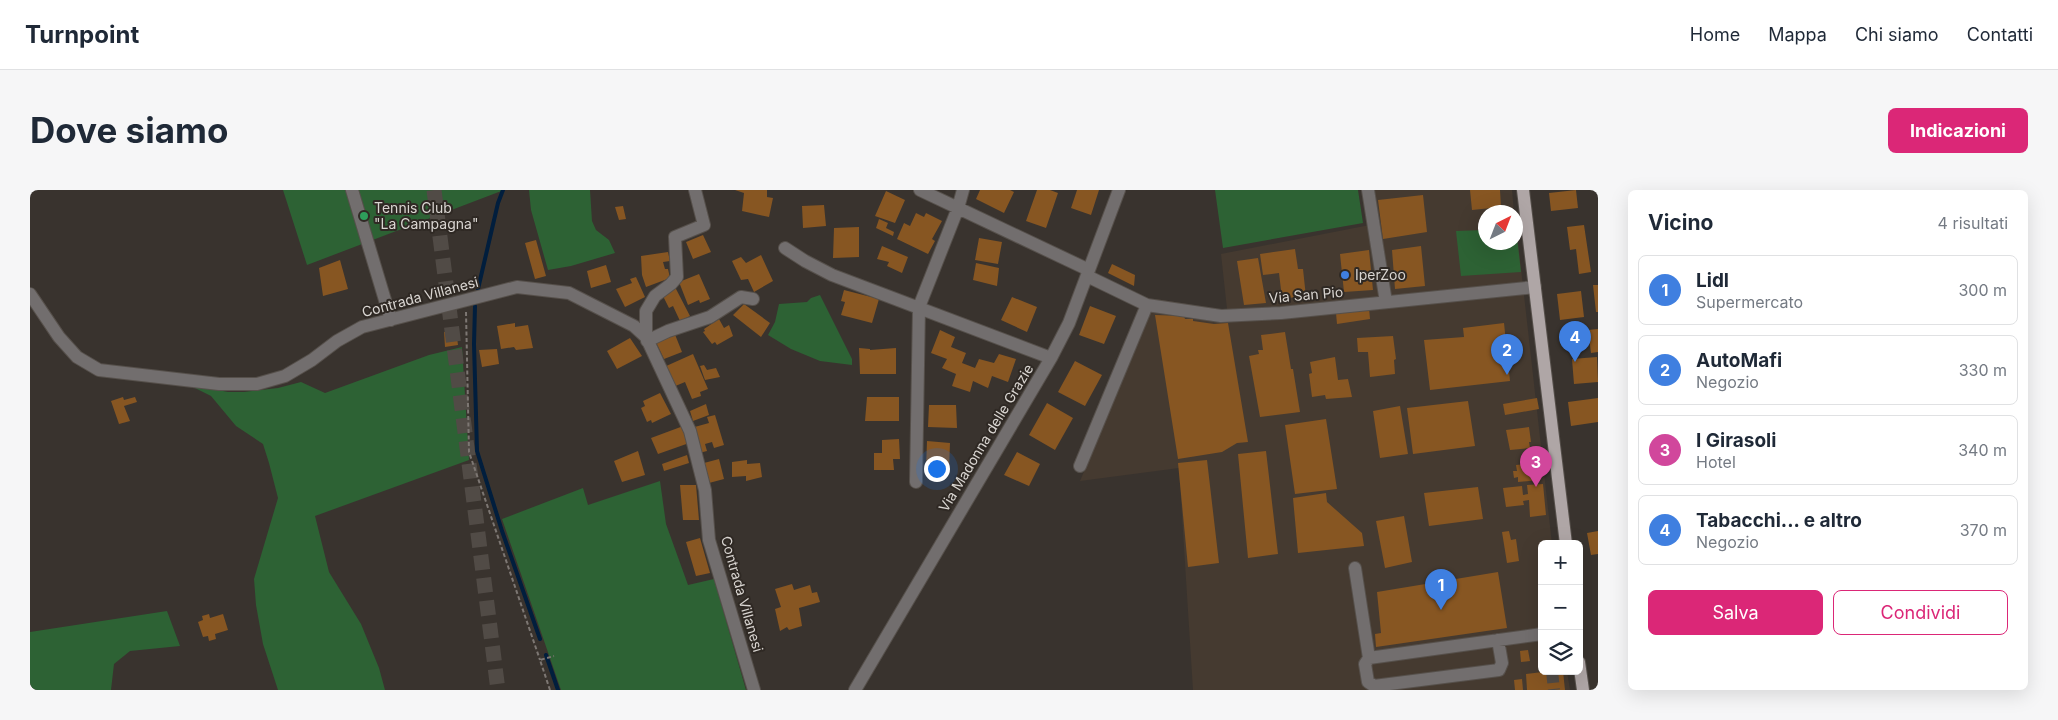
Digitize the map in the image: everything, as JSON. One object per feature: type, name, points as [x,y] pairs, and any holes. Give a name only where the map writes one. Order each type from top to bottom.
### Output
[{"type":"main road","points":[[1523,190],[1566,540]]},
{"type":"main road","points":[[1580,675],[1582,690]]},
{"type":"street","points":[[352,190],[391,320]]},
{"type":"street","name":"Contrada Villanesi","points":[[646,339],[646,310],[655,296],[671,284],[677,276],[675,237],[704,225],[695,190]]},
{"type":"street","points":[[920,190],[1088,273]]},
{"type":"street","points":[[916,482],[919,307],[958,208],[963,190]]},
{"type":"street","name":"Via Madonna delle Grazie","points":[[855,690],[1051,358],[1069,323],[1119,190]]},
{"type":"street","points":[[1368,190],[1386,302]]},
{"type":"street","points":[[785,248],[832,275],[1051,358]]},
{"type":"street","name":"Via San Pio","points":[[1088,273],[1147,305],[1221,316],[1281,313],[1535,286]]},
{"type":"street","name":"Contrada Villanesi","points":[[30,294],[59,337],[76,357],[99,370],[219,384],[256,384],[285,376],[312,360],[337,341],[362,328],[516,287],[569,293],[634,326],[646,339],[690,431],[705,490],[709,540],[754,690]]},
{"type":"street","points":[[646,339],[710,317],[741,297],[754,299]]},
{"type":"street","points":[[1080,466],[1147,305]]},
{"type":"street","points":[[1355,568],[1369,658],[1365,664],[1368,682],[1374,686],[1499,670],[1502,663],[1498,640]]},
{"type":"street","points":[[1369,658],[1538,635]]},
{"type":"path","points":[[466,301],[470,452],[550,690]]},
{"type":"path","points":[[540,660],[554,656]]},
{"type":"shaded area","points":[[1370,190],[1512,190],[1513,205],[1478,205],[1478,250],[1519,250],[1552,540],[1538,540],[1538,675],[1568,675],[1570,690],[1193,690],[1179,468],[1080,481],[1156,299],[1227,309],[1221,254],[1375,224]]},
{"type":"green space","name":"Tennis Club \"La Campagna\"","points":[[283,190],[504,190],[307,265]]},
{"type":"green space","points":[[529,190],[590,190],[592,221],[596,230],[609,240],[615,253],[571,266],[548,270],[531,210]]},
{"type":"green space","points":[[1215,190],[1358,190],[1363,223],[1223,248]]},
{"type":"green space","points":[[1478,230],[1478,250],[1518,250],[1521,272],[1461,276],[1456,231]]},
{"type":"green space","points":[[820,295],[852,359],[852,365],[820,361],[791,349],[768,335],[775,322],[779,304],[807,302],[811,298]]},
{"type":"green space","points":[[462,347],[469,460],[315,516],[329,572],[361,624],[379,668],[385,690],[278,690],[263,644],[256,605],[254,579],[278,498],[269,463],[263,444],[236,426],[211,396],[187,384],[228,392],[244,392],[278,388],[301,382],[325,393],[429,355]]},
{"type":"green space","points":[[660,481],[666,524],[688,585],[714,579],[746,690],[561,690],[502,519],[583,488],[588,505]]},
{"type":"green space","points":[[167,611],[180,646],[130,651],[114,664],[111,690],[30,690],[30,632]]},
{"type":"building","points":[[735,190],[767,190],[767,197],[773,198],[769,217],[742,211],[744,193]]},
{"type":"building","points":[[980,190],[1010,190],[1014,192],[1004,213],[976,199]]},
{"type":"building","points":[[1037,190],[1050,190],[1058,193],[1046,228],[1026,221]]},
{"type":"building","points":[[1077,190],[1099,190],[1091,215],[1071,208]]},
{"type":"building","points":[[1470,190],[1500,190],[1501,205],[1478,205],[1478,209],[1472,210]]},
{"type":"building","points":[[1576,190],[1578,208],[1551,211],[1549,193]]},
{"type":"building","points":[[886,191],[905,200],[895,223],[875,216]]},
{"type":"building","points":[[1423,195],[1427,232],[1383,239],[1378,200]]},
{"type":"building","points":[[824,205],[826,226],[803,228],[802,206]]},
{"type":"building","points":[[623,206],[626,219],[619,220],[615,207]]},
{"type":"building","points":[[916,213],[924,217],[926,213],[942,221],[932,239],[935,241],[928,254],[897,239],[904,223],[910,226]]},
{"type":"building","points":[[879,219],[888,223],[886,228],[894,232],[893,236],[876,228]]},
{"type":"building","points":[[1584,225],[1591,272],[1579,274],[1576,249],[1570,250],[1567,227]]},
{"type":"building","points":[[859,227],[859,257],[833,258],[834,228]]},
{"type":"building","points":[[703,235],[711,252],[693,259],[686,242]]},
{"type":"building","points":[[979,238],[1002,242],[998,264],[975,260]]},
{"type":"building","points":[[536,240],[546,276],[535,279],[525,243]]},
{"type":"building","points":[[882,246],[908,257],[902,273],[887,266],[889,262],[877,259]]},
{"type":"building","points":[[1421,246],[1425,286],[1395,289],[1392,250]]},
{"type":"building","points":[[1295,249],[1298,269],[1303,269],[1306,297],[1282,298],[1279,273],[1263,275],[1260,254]]},
{"type":"building","points":[[1369,250],[1373,290],[1344,292],[1340,254]]},
{"type":"building","points":[[668,252],[670,261],[663,262],[665,269],[668,269],[670,278],[646,287],[642,275],[641,256]]},
{"type":"building","points":[[761,255],[773,281],[754,292],[748,279],[741,280],[732,261],[741,257],[746,263]]},
{"type":"building","points":[[1258,258],[1266,303],[1244,305],[1237,261]]},
{"type":"building","points":[[340,260],[348,289],[323,296],[319,268]]},
{"type":"building","points":[[976,263],[999,268],[997,286],[973,280]]},
{"type":"building","points":[[1112,264],[1135,275],[1134,286],[1108,273]]},
{"type":"building","points":[[606,265],[611,282],[591,288],[587,271]]},
{"type":"building","points":[[699,274],[710,299],[700,303],[699,300],[688,305],[679,282]]},
{"type":"building","points":[[636,277],[645,297],[625,307],[616,289],[632,283],[630,279]]},
{"type":"building","points":[[1593,285],[1598,285],[1598,312],[1596,312]]},
{"type":"building","points":[[675,287],[690,316],[680,321],[673,306],[669,308],[662,294]]},
{"type":"building","points":[[844,290],[879,299],[872,323],[841,315],[845,302],[841,301]]},
{"type":"building","points":[[1581,291],[1584,317],[1560,320],[1557,294]]},
{"type":"building","points":[[1012,297],[1037,307],[1027,332],[1001,320]]},
{"type":"building","points":[[744,304],[770,323],[761,337],[733,315]]},
{"type":"building","points":[[1090,306],[1116,316],[1104,344],[1079,335]]},
{"type":"building","points":[[1369,308],[1370,319],[1337,324],[1336,313]]},
{"type":"building","points":[[1155,315],[1184,316],[1185,319],[1214,324],[1228,323],[1248,442],[1237,443],[1222,452],[1178,459]]},
{"type":"building","points":[[719,319],[724,328],[729,325],[733,336],[717,345],[715,342],[712,344],[703,332],[705,331],[704,329]]},
{"type":"building","points":[[515,323],[515,327],[528,325],[533,348],[516,350],[514,347],[501,349],[497,326]]},
{"type":"building","points":[[1504,323],[1510,381],[1430,390],[1424,340],[1464,337],[1463,328]]},
{"type":"building","points":[[1598,329],[1598,352],[1591,353],[1588,330]]},
{"type":"building","points":[[456,330],[458,345],[445,347],[444,332]]},
{"type":"building","points":[[940,330],[955,337],[951,347],[966,353],[962,363],[975,368],[979,359],[994,363],[999,354],[1016,359],[1008,382],[992,376],[988,388],[973,381],[970,392],[952,386],[956,374],[942,368],[947,359],[931,353]]},
{"type":"building","points":[[1580,331],[1582,347],[1564,349],[1562,333]]},
{"type":"building","points":[[674,332],[682,352],[664,359],[655,340]]},
{"type":"building","points":[[1285,332],[1300,412],[1260,417],[1249,356],[1259,354],[1258,350],[1263,350],[1261,335]]},
{"type":"building","points":[[1393,336],[1396,359],[1394,360],[1395,374],[1370,377],[1368,352],[1358,352],[1357,338]]},
{"type":"building","points":[[630,338],[642,356],[617,369],[607,351]]},
{"type":"building","points":[[859,348],[870,350],[896,348],[896,374],[860,374]]},
{"type":"building","points":[[497,349],[499,364],[482,367],[479,350]]},
{"type":"building","points":[[693,354],[708,389],[700,392],[701,396],[692,399],[685,382],[673,387],[664,367]]},
{"type":"building","points":[[1335,357],[1338,380],[1348,379],[1352,397],[1326,399],[1325,395],[1312,397],[1309,374],[1312,373],[1310,362]]},
{"type":"building","points":[[1597,357],[1598,382],[1574,384],[1572,359]]},
{"type":"building","points":[[1075,361],[1102,375],[1085,406],[1058,392]]},
{"type":"building","points":[[704,365],[707,370],[716,368],[720,377],[705,380],[700,366]]},
{"type":"building","points":[[660,393],[671,414],[652,423],[651,420],[647,422],[641,408],[645,406],[643,401]]},
{"type":"building","points":[[123,397],[124,400],[135,397],[137,402],[124,406],[130,421],[119,424],[111,401]]},
{"type":"building","points":[[867,397],[899,397],[899,421],[865,421]]},
{"type":"building","points":[[1537,398],[1539,409],[1505,415],[1503,404]]},
{"type":"building","points":[[1598,398],[1598,422],[1571,426],[1568,402]]},
{"type":"building","points":[[1468,401],[1475,446],[1413,454],[1407,408]]},
{"type":"building","points":[[1047,403],[1073,418],[1055,450],[1029,435]]},
{"type":"building","points":[[706,404],[709,415],[693,421],[690,411]]},
{"type":"building","points":[[929,405],[956,405],[957,428],[928,427]]},
{"type":"building","points":[[1400,406],[1408,454],[1380,458],[1373,411]]},
{"type":"building","points":[[715,415],[724,445],[714,448],[712,442],[705,444],[707,451],[699,453],[691,428],[709,423],[707,417]]},
{"type":"building","points":[[1326,419],[1337,489],[1295,494],[1285,425]]},
{"type":"building","points":[[686,425],[692,442],[658,454],[651,438]]},
{"type":"building","points":[[1529,427],[1530,448],[1510,450],[1506,430]]},
{"type":"building","points":[[899,439],[900,459],[893,459],[894,470],[874,470],[874,453],[882,453],[882,440]]},
{"type":"building","points":[[927,441],[950,443],[949,470],[926,469]]},
{"type":"building","points":[[638,451],[645,475],[622,482],[614,461]]},
{"type":"building","points":[[1266,451],[1278,554],[1248,558],[1238,454]]},
{"type":"building","points":[[1017,452],[1040,464],[1029,486],[1004,475]]},
{"type":"building","points":[[687,455],[689,463],[664,471],[662,464]]},
{"type":"building","points":[[719,459],[724,479],[709,483],[704,463]]},
{"type":"building","points":[[747,460],[747,464],[760,463],[762,477],[746,481],[746,476],[732,477],[732,462]]},
{"type":"building","points":[[1207,460],[1219,563],[1188,567],[1178,463]]},
{"type":"building","points":[[1537,463],[1539,480],[1518,482],[1518,477],[1514,478],[1513,471],[1517,471],[1516,465]]},
{"type":"building","points":[[1543,484],[1546,515],[1530,517],[1529,500],[1523,501],[1524,505],[1506,507],[1503,488],[1522,486],[1523,495],[1528,494],[1527,485]]},
{"type":"building","points":[[680,485],[696,485],[699,520],[683,520]]},
{"type":"building","points":[[1478,487],[1483,519],[1429,526],[1424,493]]},
{"type":"building","points":[[1326,493],[1327,502],[1362,533],[1364,546],[1298,553],[1293,498]]},
{"type":"building","points":[[1404,516],[1412,562],[1385,568],[1376,521]]},
{"type":"building","points":[[1509,531],[1511,540],[1516,539],[1519,561],[1507,563],[1502,532]]},
{"type":"building","points":[[1598,531],[1598,554],[1591,555],[1587,533]]},
{"type":"building","points":[[700,538],[710,573],[696,576],[686,542]]},
{"type":"building","points":[[1498,572],[1507,628],[1376,647],[1375,634],[1381,633],[1377,592]]},
{"type":"building","points":[[792,584],[794,590],[810,585],[812,593],[817,592],[820,602],[799,608],[802,626],[789,630],[787,627],[780,631],[775,609],[781,607],[775,589]]},
{"type":"building","points":[[209,614],[210,618],[223,614],[228,630],[215,634],[216,639],[209,641],[208,636],[203,637],[198,622],[203,620],[202,616]]},
{"type":"building","points":[[1528,650],[1530,661],[1521,662],[1520,651]]},
{"type":"building","points":[[1538,673],[1538,675],[1563,675],[1565,690],[1527,690],[1526,674]]},
{"type":"building","points":[[1522,679],[1523,690],[1515,690],[1514,680]]},
{"type":"waterway","points":[[478,289],[498,203],[503,190]]},
{"type":"waterway","points":[[475,306],[474,344],[477,451],[502,531],[540,639]]},
{"type":"waterway","points":[[546,655],[558,690]]},
{"type":"tunnel","points":[[434,190],[498,690]]},
{"type":"tunnel","points":[[1552,675],[1554,690]]},
{"type":"place","name":"Tennis Club \"La Campagna\"","points":[[364,216]]},
{"type":"place","name":"IperZoo","points":[[1345,275]]},
{"type":"place","name":"Tabacchi... e altro","points":[[1575,362]]},
{"type":"place","name":"AutoMafi","points":[[1507,375]]},
{"type":"place","name":"I Girasoli","points":[[1536,487]]},
{"type":"place","name":"Lidl","points":[[1441,610]]}]
